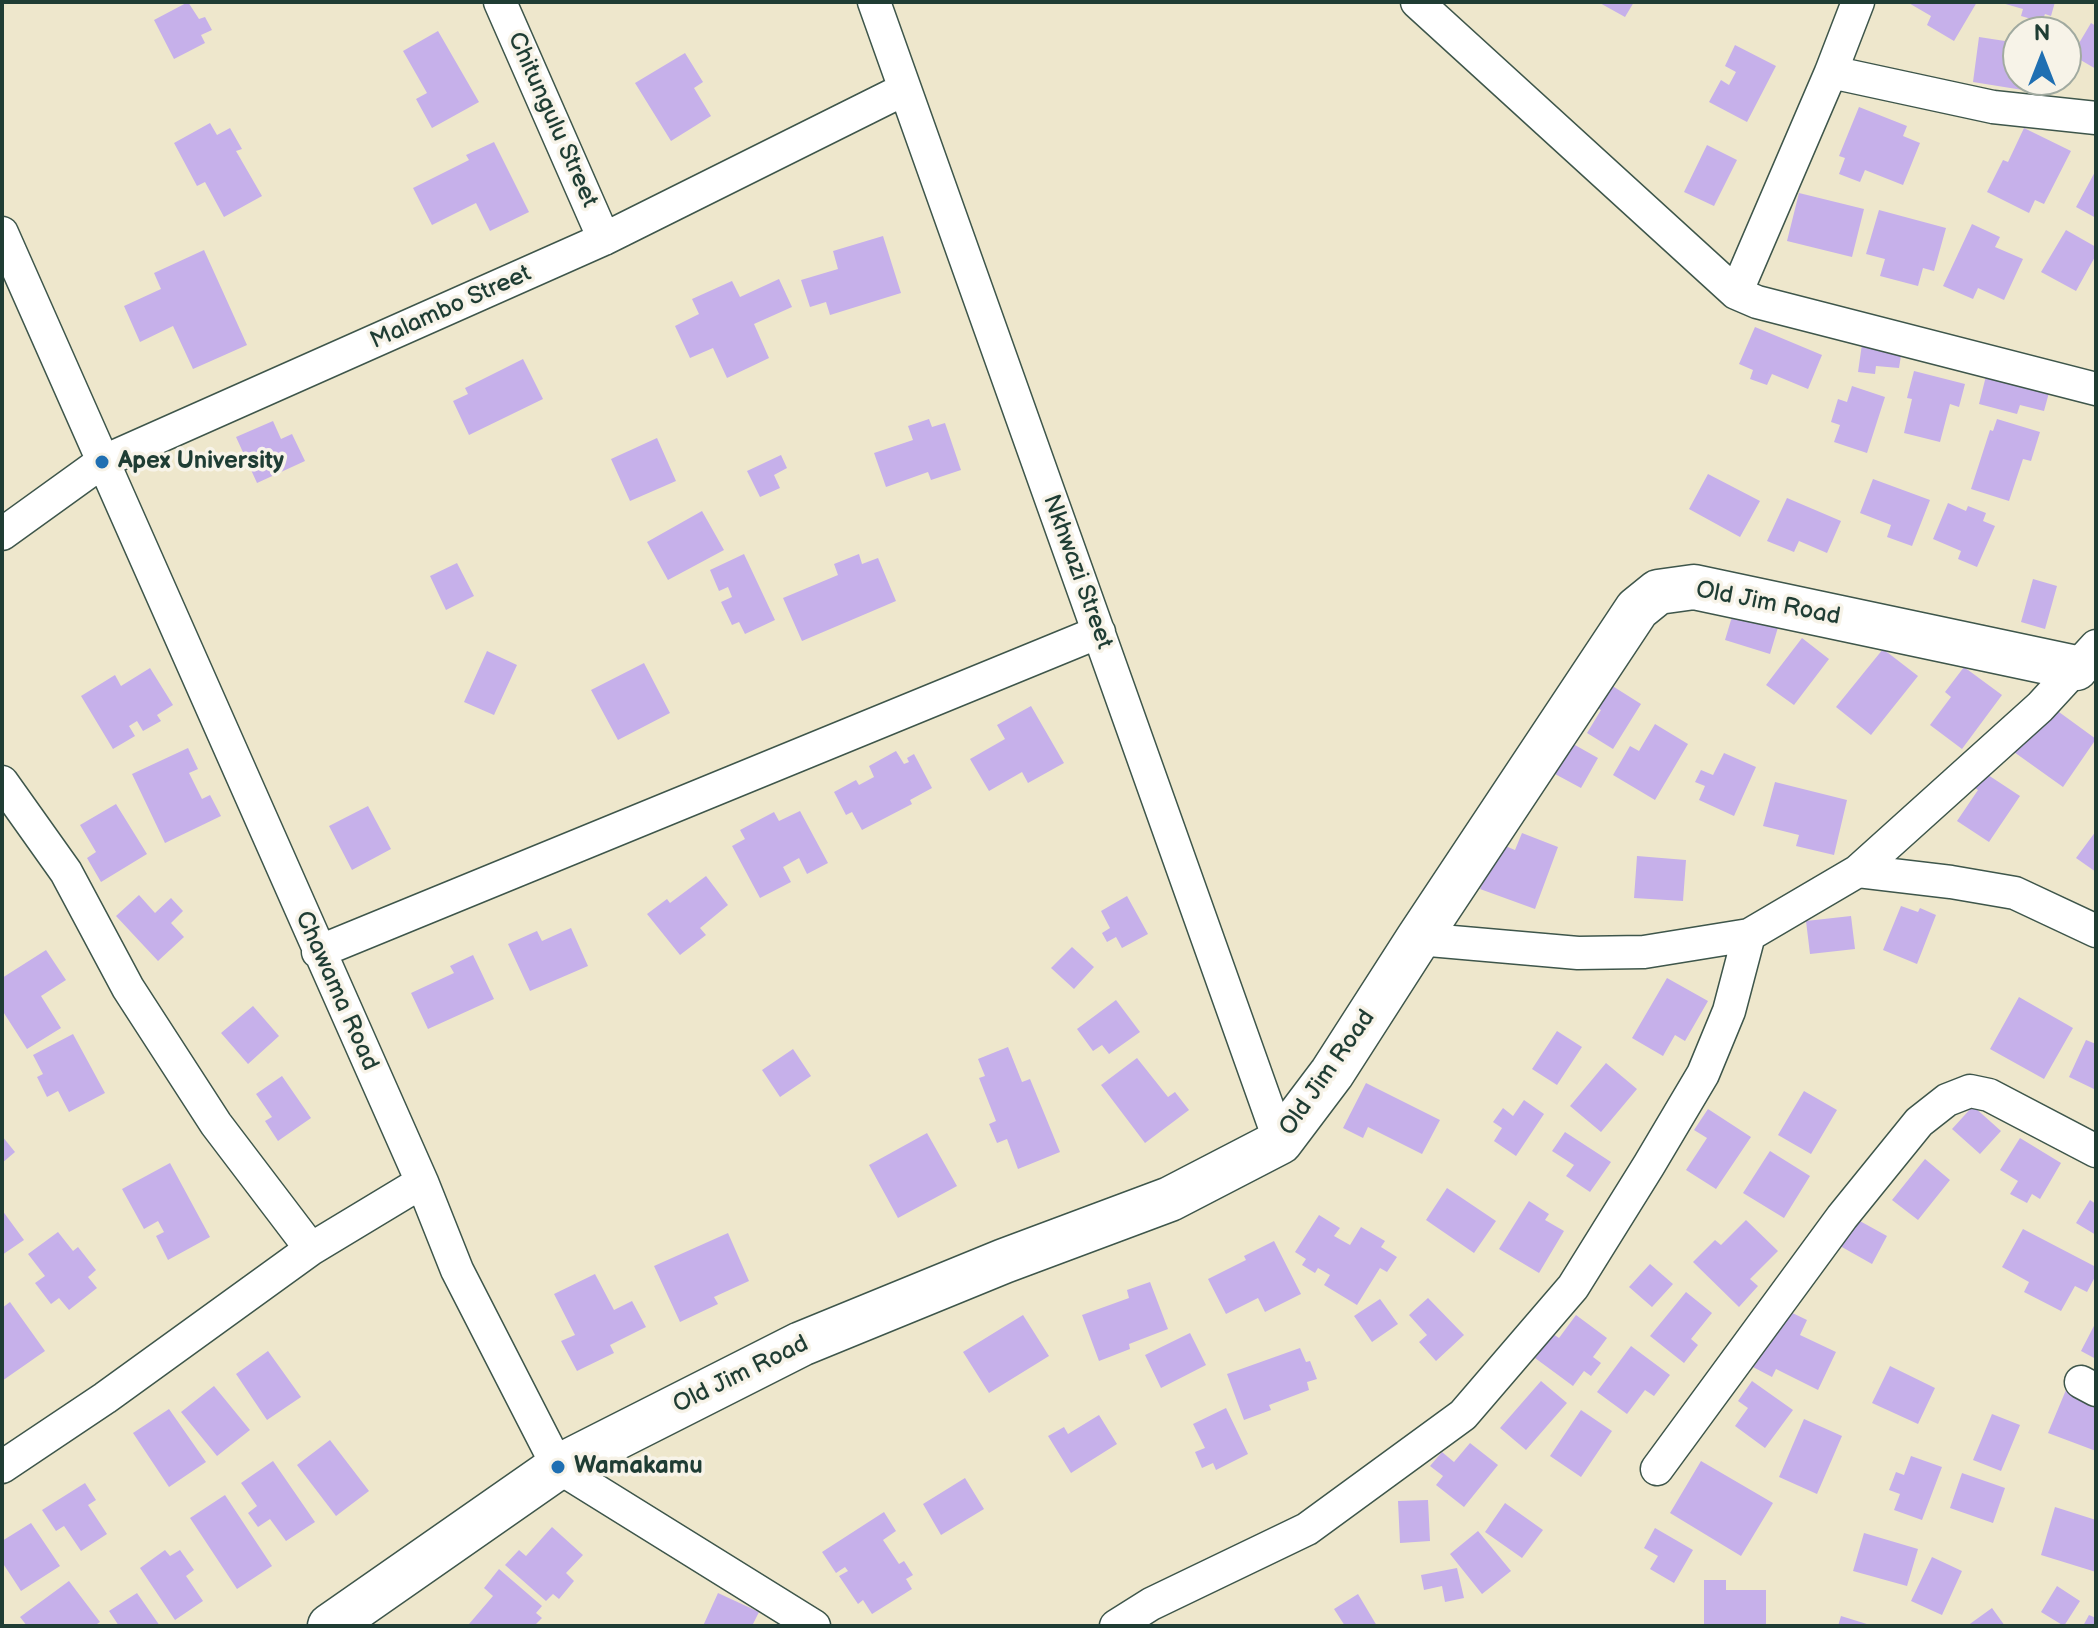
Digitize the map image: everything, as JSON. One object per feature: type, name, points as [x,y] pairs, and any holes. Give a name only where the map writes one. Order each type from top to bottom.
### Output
[{"type":"street","name":"Chitungulu Street","points":[[500,2],[604,239]]},
{"type":"street","name":"Nkhwazi Street","points":[[874,2],[1280,1142]]},
{"type":"street","points":[[1417,2],[1736,293],[1757,302],[2096,389]]},
{"type":"street","points":[[1736,293],[1858,2]]},
{"type":"street","points":[[1831,72],[1993,107],[2096,118]]},
{"type":"street","name":"Malambo Street","points":[[2,534],[102,462],[604,239],[905,89]]},
{"type":"street","name":"Chawama Road","points":[[2,233],[422,1182],[457,1270],[558,1467]]},
{"type":"street","name":"Old Jim Road","points":[[330,1626],[558,1467],[801,1344],[1004,1261],[1170,1199],[1280,1142],[1332,1073],[1637,609],[1658,592],[1694,587],[2086,657]]},
{"type":"street","points":[[318,952],[1099,632]]},
{"type":"street","points":[[1418,939],[1604,953],[1644,952],[1749,935],[1858,871],[2040,707],[2086,657]]},
{"type":"street","points":[[2,782],[66,872],[128,988],[216,1124],[311,1249]]},
{"type":"street","points":[[1858,871],[2015,893],[2096,931]]},
{"type":"street","points":[[1116,1626],[1151,1604],[1307,1529],[1463,1415],[1573,1287],[1703,1074],[1729,1011],[1749,935]]},
{"type":"street","points":[[1657,1469],[1842,1217],[1919,1122],[1947,1100],[1970,1091],[1989,1095],[2096,1151]]},
{"type":"street","points":[[2,1467],[105,1398],[311,1249],[422,1182]]},
{"type":"street","points":[[558,1467],[814,1626]]},
{"type":"building","points":[[188,2],[199,19],[205,17],[212,30],[201,35],[205,43],[174,59],[154,20]]},
{"type":"building","points":[[1598,2],[1634,2],[1625,17]]},
{"type":"building","points":[[1907,2],[1977,2],[1954,41],[1927,25],[1931,16]]},
{"type":"building","points":[[2055,2],[2051,16],[2021,16],[2023,9],[2002,3]]},
{"type":"building","points":[[2091,23],[2096,26],[2096,69],[2082,61],[2082,38]]},
{"type":"building","points":[[438,31],[479,102],[432,128],[416,99],[427,93],[403,51]]},
{"type":"building","points":[[1979,37],[2002,41],[2002,87],[1973,82]]},
{"type":"building","points":[[1735,45],[1776,66],[1747,122],[1709,102],[1721,80],[1729,85],[1736,72],[1725,66]]},
{"type":"building","points":[[685,53],[703,82],[694,88],[711,116],[671,141],[635,83]]},
{"type":"building","points":[[1859,107],[1907,126],[1903,136],[1920,143],[1903,185],[1865,170],[1860,182],[1839,174],[1845,158],[1839,156]]},
{"type":"building","points":[[210,123],[217,135],[230,128],[242,149],[236,151],[262,196],[224,217],[205,182],[197,186],[174,143]]},
{"type":"building","points":[[2024,128],[2071,151],[2044,204],[2035,200],[2029,213],[1987,192],[2003,160],[2008,162]]},
{"type":"building","points":[[494,142],[529,212],[490,231],[476,203],[432,225],[413,188],[469,160],[466,155]]},
{"type":"building","points":[[1707,145],[1737,160],[1714,206],[1684,192]]},
{"type":"building","points":[[2096,170],[2096,218],[2076,207]]},
{"type":"building","points":[[1799,193],[1864,209],[1852,257],[1787,241]]},
{"type":"building","points":[[1879,210],[1946,228],[1934,271],[1923,268],[1918,286],[1880,276],[1885,259],[1866,254]]},
{"type":"building","points":[[1972,224],[2000,237],[1995,247],[2023,259],[2004,300],[1978,288],[1973,299],[1943,286]]},
{"type":"building","points":[[2066,230],[2096,247],[2096,255],[2076,291],[2041,272]]},
{"type":"building","points":[[883,236],[901,293],[830,315],[826,302],[810,307],[801,280],[838,269],[833,251]]},
{"type":"building","points":[[204,250],[247,345],[193,369],[173,326],[140,342],[124,306],[161,289],[154,273]]},
{"type":"building","points":[[779,279],[792,307],[754,324],[769,358],[727,378],[713,348],[690,358],[675,326],[699,314],[692,299],[732,281],[740,297]]},
{"type":"building","points":[[1755,327],[1822,355],[1808,389],[1772,374],[1767,385],[1750,379],[1753,370],[1739,364]]},
{"type":"building","points":[[1863,337],[1903,343],[1899,368],[1876,366],[1875,374],[1858,372]]},
{"type":"building","points":[[523,359],[543,399],[469,435],[453,401],[468,394],[465,388]]},
{"type":"building","points":[[1988,368],[2050,389],[2044,411],[2020,405],[2017,414],[1979,404]]},
{"type":"building","points":[[1914,371],[1965,384],[1959,407],[1950,404],[1940,442],[1904,433],[1912,399],[1907,398]]},
{"type":"building","points":[[1852,386],[1885,397],[1867,453],[1834,442],[1840,425],[1831,422],[1838,399],[1847,402]]},
{"type":"building","points":[[929,419],[932,427],[945,423],[961,470],[931,480],[928,472],[886,487],[874,453],[913,440],[908,426]]},
{"type":"building","points":[[1997,419],[2040,432],[2031,461],[2023,459],[2009,501],[1971,489],[1990,430],[1993,431]]},
{"type":"building","points":[[273,421],[281,439],[292,434],[305,461],[257,483],[236,437]]},
{"type":"building","points":[[657,438],[676,481],[630,501],[611,459]]},
{"type":"building","points":[[781,455],[787,468],[774,475],[780,488],[760,497],[747,471]]},
{"type":"building","points":[[1708,474],[1760,501],[1740,537],[1689,509]]},
{"type":"building","points":[[1873,479],[1930,500],[1912,546],[1887,537],[1891,525],[1860,513]]},
{"type":"building","points":[[1787,498],[1841,521],[1827,553],[1799,541],[1794,552],[1767,541]]},
{"type":"building","points":[[1948,503],[1966,511],[1968,506],[1986,513],[1983,521],[1995,526],[1977,567],[1958,559],[1961,551],[1933,539]]},
{"type":"building","points":[[702,511],[724,550],[668,580],[647,542]]},
{"type":"building","points":[[744,554],[775,620],[745,634],[739,622],[732,625],[721,602],[732,597],[728,587],[719,591],[710,570]]},
{"type":"building","points":[[859,554],[862,564],[878,558],[896,601],[802,641],[783,598],[838,575],[834,564]]},
{"type":"building","points":[[457,563],[474,596],[446,610],[430,576]]},
{"type":"building","points":[[2033,579],[2057,586],[2045,629],[2021,622]]},
{"type":"building","points":[[1737,600],[1782,614],[1770,654],[1725,640]]},
{"type":"building","points":[[1802,638],[1829,659],[1794,705],[1766,685]]},
{"type":"building","points":[[1883,649],[1918,676],[1871,735],[1836,707]]},
{"type":"building","points":[[487,651],[517,665],[494,715],[464,702]]},
{"type":"building","points":[[644,663],[670,713],[618,740],[591,690]]},
{"type":"building","points":[[1964,667],[2002,695],[1962,749],[1930,725],[1951,697],[1945,692]]},
{"type":"building","points":[[150,668],[173,705],[157,715],[161,721],[143,731],[137,721],[129,726],[135,736],[113,749],[81,696],[115,675],[121,686]]},
{"type":"building","points":[[1603,680],[1641,704],[1613,749],[1587,733],[1601,710],[1589,703]]},
{"type":"building","points":[[2048,704],[2096,739],[2063,787],[2014,752]]},
{"type":"building","points":[[1031,706],[1064,763],[1028,783],[1022,772],[989,791],[970,759],[1005,739],[997,725]]},
{"type":"building","points":[[1655,724],[1688,744],[1655,800],[1613,775],[1630,746],[1639,751]]},
{"type":"building","points":[[1559,736],[1598,758],[1581,788],[1542,767]]},
{"type":"building","points":[[188,748],[198,769],[189,773],[202,799],[210,795],[221,816],[165,843],[132,774]]},
{"type":"building","points":[[896,751],[904,764],[914,754],[932,788],[910,800],[912,804],[862,830],[852,812],[846,815],[834,792],[856,780],[859,785],[874,777],[869,766]]},
{"type":"building","points":[[1724,753],[1756,767],[1734,816],[1699,800],[1705,786],[1695,782],[1701,770],[1713,775]]},
{"type":"building","points":[[1982,771],[2020,796],[1989,842],[1957,821],[1978,790],[1972,786]]},
{"type":"building","points":[[1775,782],[1847,800],[1834,855],[1796,846],[1799,835],[1763,826]]},
{"type":"building","points":[[116,804],[147,854],[101,882],[87,858],[96,852],[80,825]]},
{"type":"building","points":[[368,806],[391,849],[352,870],[329,826]]},
{"type":"building","points":[[800,811],[828,863],[807,874],[799,858],[783,867],[791,882],[760,898],[732,846],[745,839],[740,830],[774,812],[779,821]]},
{"type":"building","points":[[2096,831],[2096,872],[2076,858]]},
{"type":"building","points":[[1522,833],[1558,847],[1535,909],[1480,889],[1498,843],[1515,850]]},
{"type":"building","points":[[1637,856],[1686,860],[1683,901],[1634,898]]},
{"type":"building","points":[[706,876],[728,905],[700,928],[706,935],[680,955],[647,914],[667,899],[670,903]]},
{"type":"building","points":[[139,895],[155,913],[171,898],[183,911],[171,923],[184,937],[158,961],[116,916]]},
{"type":"building","points":[[1127,896],[1148,934],[1122,948],[1116,937],[1107,942],[1102,933],[1110,928],[1101,911]]},
{"type":"building","points":[[1901,906],[1918,912],[1920,908],[1936,915],[1917,964],[1883,950]]},
{"type":"building","points":[[1851,916],[1855,949],[1810,954],[1806,921]]},
{"type":"building","points":[[571,928],[588,966],[530,991],[508,944],[537,931],[542,941]]},
{"type":"building","points":[[1072,947],[1094,967],[1074,989],[1051,968]]},
{"type":"building","points":[[46,950],[66,980],[41,996],[61,1028],[27,1049],[2,1010],[2,978]]},
{"type":"building","points":[[473,955],[494,999],[428,1029],[411,993],[454,973],[450,966]]},
{"type":"building","points":[[1667,978],[1708,1001],[1685,1041],[1675,1035],[1663,1056],[1632,1038]]},
{"type":"building","points":[[2019,997],[2073,1028],[2044,1079],[1990,1049]]},
{"type":"building","points":[[1116,1000],[1140,1032],[1109,1054],[1102,1045],[1093,1051],[1077,1029]]},
{"type":"building","points":[[253,1006],[279,1036],[248,1064],[221,1033]]},
{"type":"building","points":[[1557,1031],[1582,1047],[1557,1085],[1532,1069]]},
{"type":"building","points":[[73,1034],[105,1093],[69,1112],[58,1091],[47,1097],[37,1077],[43,1074],[33,1055]]},
{"type":"building","points":[[2086,1040],[2096,1044],[2096,1090],[2069,1077]]},
{"type":"building","points":[[1008,1047],[1022,1082],[1030,1079],[1060,1152],[1018,1169],[1007,1139],[997,1143],[989,1124],[996,1121],[979,1078],[985,1076],[978,1059]]},
{"type":"building","points":[[793,1049],[811,1076],[780,1097],[762,1070]]},
{"type":"building","points":[[1137,1058],[1168,1097],[1175,1092],[1189,1110],[1145,1143],[1101,1085]]},
{"type":"building","points":[[1606,1063],[1637,1089],[1601,1132],[1570,1106]]},
{"type":"building","points":[[282,1076],[311,1118],[278,1141],[265,1121],[272,1117],[256,1094]]},
{"type":"building","points":[[1366,1083],[1440,1120],[1422,1154],[1368,1127],[1363,1138],[1343,1128]]},
{"type":"building","points":[[1804,1091],[1837,1110],[1811,1154],[1778,1135]]},
{"type":"building","points":[[1524,1100],[1544,1114],[1516,1156],[1494,1141],[1502,1128],[1493,1122],[1503,1108],[1513,1116]]},
{"type":"building","points":[[1973,1106],[2001,1131],[1980,1154],[1952,1129]]},
{"type":"building","points":[[1708,1109],[1751,1137],[1716,1189],[1686,1170],[1707,1138],[1694,1130]]},
{"type":"building","points":[[1565,1132],[1611,1162],[1590,1192],[1566,1176],[1574,1165],[1552,1151]]},
{"type":"building","points":[[927,1133],[957,1186],[898,1218],[869,1165]]},
{"type":"building","points":[[2,1136],[15,1152],[2,1163]]},
{"type":"building","points":[[2020,1138],[2061,1163],[2040,1199],[2032,1194],[2027,1203],[2010,1194],[2018,1181],[2000,1170]]},
{"type":"building","points":[[1770,1151],[1810,1176],[1784,1218],[1743,1193]]},
{"type":"building","points":[[1925,1159],[1950,1180],[1918,1220],[1892,1200]]},
{"type":"building","points":[[170,1163],[210,1237],[168,1260],[156,1236],[164,1232],[158,1221],[144,1229],[122,1189]]},
{"type":"building","points":[[1447,1188],[1496,1221],[1474,1253],[1426,1220]]},
{"type":"building","points":[[2090,1200],[2096,1204],[2096,1235],[2076,1223]]},
{"type":"building","points":[[1529,1201],[1549,1214],[1545,1220],[1564,1231],[1539,1273],[1499,1249]]},
{"type":"building","points":[[2,1210],[24,1240],[2,1255]]},
{"type":"building","points":[[1319,1215],[1340,1228],[1334,1236],[1350,1245],[1361,1227],[1385,1241],[1381,1247],[1397,1257],[1387,1272],[1380,1268],[1357,1305],[1324,1285],[1330,1275],[1318,1268],[1315,1273],[1302,1265],[1306,1259],[1295,1252]]},
{"type":"building","points":[[1849,1215],[1887,1236],[1872,1264],[1833,1242]]},
{"type":"building","points":[[1746,1220],[1778,1251],[1750,1279],[1758,1286],[1739,1307],[1693,1262],[1715,1240],[1721,1245]]},
{"type":"building","points":[[2023,1229],[2096,1267],[2096,1275],[2087,1292],[2075,1286],[2061,1311],[2024,1292],[2029,1282],[2002,1267]]},
{"type":"building","points":[[58,1232],[73,1251],[78,1247],[96,1270],[88,1277],[97,1288],[69,1310],[59,1298],[51,1304],[35,1283],[45,1276],[28,1254]]},
{"type":"building","points":[[728,1233],[749,1281],[714,1297],[718,1304],[680,1322],[654,1266]]},
{"type":"building","points":[[1274,1241],[1301,1294],[1265,1312],[1258,1298],[1226,1314],[1208,1279],[1246,1260],[1244,1256]]},
{"type":"building","points":[[1650,1264],[1673,1284],[1652,1307],[1629,1287]]},
{"type":"building","points":[[595,1274],[614,1310],[632,1301],[646,1327],[610,1345],[614,1353],[577,1371],[561,1341],[575,1335],[554,1294]]},
{"type":"building","points":[[1150,1282],[1168,1329],[1129,1344],[1130,1349],[1099,1361],[1082,1315],[1129,1298],[1127,1290]]},
{"type":"building","points":[[1686,1292],[1712,1313],[1691,1339],[1698,1345],[1684,1363],[1650,1336]]},
{"type":"building","points":[[1428,1298],[1464,1335],[1436,1361],[1419,1342],[1427,1335],[1409,1315]]},
{"type":"building","points":[[1380,1299],[1398,1324],[1372,1342],[1354,1316]]},
{"type":"building","points":[[10,1302],[45,1351],[2,1381],[2,1308]]},
{"type":"building","points":[[1780,1307],[1807,1320],[1800,1335],[1836,1352],[1818,1390],[1776,1369],[1772,1377],[1751,1366]]},
{"type":"building","points":[[1023,1315],[1049,1356],[989,1393],[963,1352]]},
{"type":"building","points":[[1576,1315],[1607,1338],[1593,1357],[1601,1363],[1591,1376],[1584,1371],[1573,1386],[1535,1358],[1553,1334],[1559,1338]]},
{"type":"building","points":[[2096,1322],[2096,1359],[2081,1351]]},
{"type":"building","points":[[1190,1333],[1206,1365],[1161,1388],[1145,1355]]},
{"type":"building","points":[[1631,1346],[1670,1375],[1654,1396],[1645,1390],[1627,1414],[1597,1392]]},
{"type":"building","points":[[1300,1348],[1306,1362],[1310,1361],[1317,1379],[1307,1382],[1309,1390],[1269,1405],[1271,1410],[1244,1420],[1227,1374]]},
{"type":"building","points":[[268,1351],[301,1397],[267,1420],[236,1374]]},
{"type":"building","points":[[1890,1366],[1935,1388],[1918,1424],[1872,1403]]},
{"type":"building","points":[[1541,1381],[1567,1403],[1526,1450],[1500,1428]]},
{"type":"building","points":[[1752,1381],[1793,1410],[1765,1448],[1735,1426],[1748,1408],[1738,1401]]},
{"type":"building","points":[[214,1386],[250,1430],[217,1456],[181,1412]]},
{"type":"building","points":[[2066,1390],[2096,1401],[2096,1451],[2048,1433]]},
{"type":"building","points":[[1226,1408],[1248,1454],[1216,1470],[1213,1463],[1202,1468],[1195,1452],[1205,1448],[1193,1424]]},
{"type":"building","points":[[169,1409],[206,1462],[169,1487],[133,1433]]},
{"type":"building","points":[[1581,1410],[1612,1431],[1581,1477],[1550,1456]]},
{"type":"building","points":[[1992,1414],[2020,1425],[2001,1471],[1973,1460]]},
{"type":"building","points":[[1099,1415],[1117,1444],[1071,1473],[1048,1436],[1064,1427],[1068,1434]]},
{"type":"building","points":[[1804,1419],[1842,1436],[1817,1494],[1779,1477]]},
{"type":"building","points":[[330,1440],[369,1491],[336,1516],[297,1465]]},
{"type":"building","points":[[1470,1443],[1498,1465],[1464,1507],[1436,1485],[1443,1476],[1430,1466],[1442,1452],[1454,1462]]},
{"type":"building","points":[[1911,1456],[1942,1467],[1922,1520],[1894,1510],[1900,1494],[1889,1490],[1896,1472],[1904,1475]]},
{"type":"building","points":[[273,1461],[315,1522],[286,1541],[270,1519],[258,1527],[248,1513],[257,1506],[241,1483]]},
{"type":"building","points":[[1701,1461],[1773,1503],[1741,1556],[1670,1513]]},
{"type":"building","points":[[1962,1473],[2005,1488],[1993,1523],[1950,1508]]},
{"type":"building","points":[[965,1478],[984,1509],[941,1535],[923,1504]]},
{"type":"building","points":[[85,1483],[96,1500],[88,1505],[107,1534],[81,1551],[64,1526],[56,1531],[42,1510]]},
{"type":"building","points":[[225,1495],[272,1566],[237,1589],[190,1518]]},
{"type":"building","points":[[1428,1500],[1430,1541],[1400,1543],[1398,1501]]},
{"type":"building","points":[[1505,1503],[1543,1530],[1522,1558],[1485,1532]]},
{"type":"building","points":[[2055,1507],[2096,1520],[2096,1572],[2041,1555]]},
{"type":"building","points":[[884,1512],[896,1531],[883,1540],[899,1564],[904,1561],[913,1575],[906,1579],[912,1589],[872,1614],[863,1600],[858,1604],[839,1576],[848,1571],[845,1567],[836,1573],[822,1552]]},
{"type":"building","points":[[31,1523],[60,1566],[21,1591],[2,1562],[2,1541]]},
{"type":"building","points":[[552,1527],[583,1555],[566,1573],[574,1581],[559,1599],[553,1594],[546,1601],[505,1565],[519,1550],[526,1556]]},
{"type":"building","points":[[1655,1528],[1693,1550],[1674,1583],[1650,1569],[1658,1556],[1644,1548]]},
{"type":"building","points":[[1478,1531],[1511,1571],[1482,1594],[1450,1554]]},
{"type":"building","points":[[1864,1533],[1918,1549],[1907,1586],[1853,1571]]},
{"type":"building","points":[[165,1550],[170,1556],[180,1550],[194,1570],[186,1576],[203,1601],[175,1620],[140,1568]]},
{"type":"building","points":[[1932,1557],[1962,1571],[1942,1615],[1911,1601]]},
{"type":"building","points":[[1457,1568],[1464,1598],[1445,1602],[1442,1586],[1424,1590],[1421,1575]]},
{"type":"building","points":[[499,1569],[542,1606],[536,1613],[542,1618],[534,1626],[469,1624],[493,1596],[484,1588]]},
{"type":"building","points":[[1704,1580],[1726,1580],[1726,1590],[1766,1590],[1766,1626],[1704,1626]]},
{"type":"building","points":[[69,1581],[100,1622],[94,1626],[27,1626],[20,1617]]},
{"type":"building","points":[[2057,1586],[2080,1601],[2064,1626],[2041,1612]]},
{"type":"building","points":[[137,1593],[160,1626],[119,1626],[109,1611]]},
{"type":"building","points":[[718,1593],[759,1612],[752,1626],[703,1626]]},
{"type":"building","points":[[1358,1594],[1377,1626],[1345,1626],[1334,1609]]},
{"type":"building","points":[[1992,1608],[2005,1626],[1967,1626]]},
{"type":"building","points":[[2089,1615],[2096,1618],[2096,1626],[2083,1626]]},
{"type":"building","points":[[1841,1616],[1870,1625],[1870,1626],[1838,1626]]},
{"type":"place","name":"Apex University","points":[[102,462]]},
{"type":"place","name":"Wamakamu","points":[[558,1467]]}]
